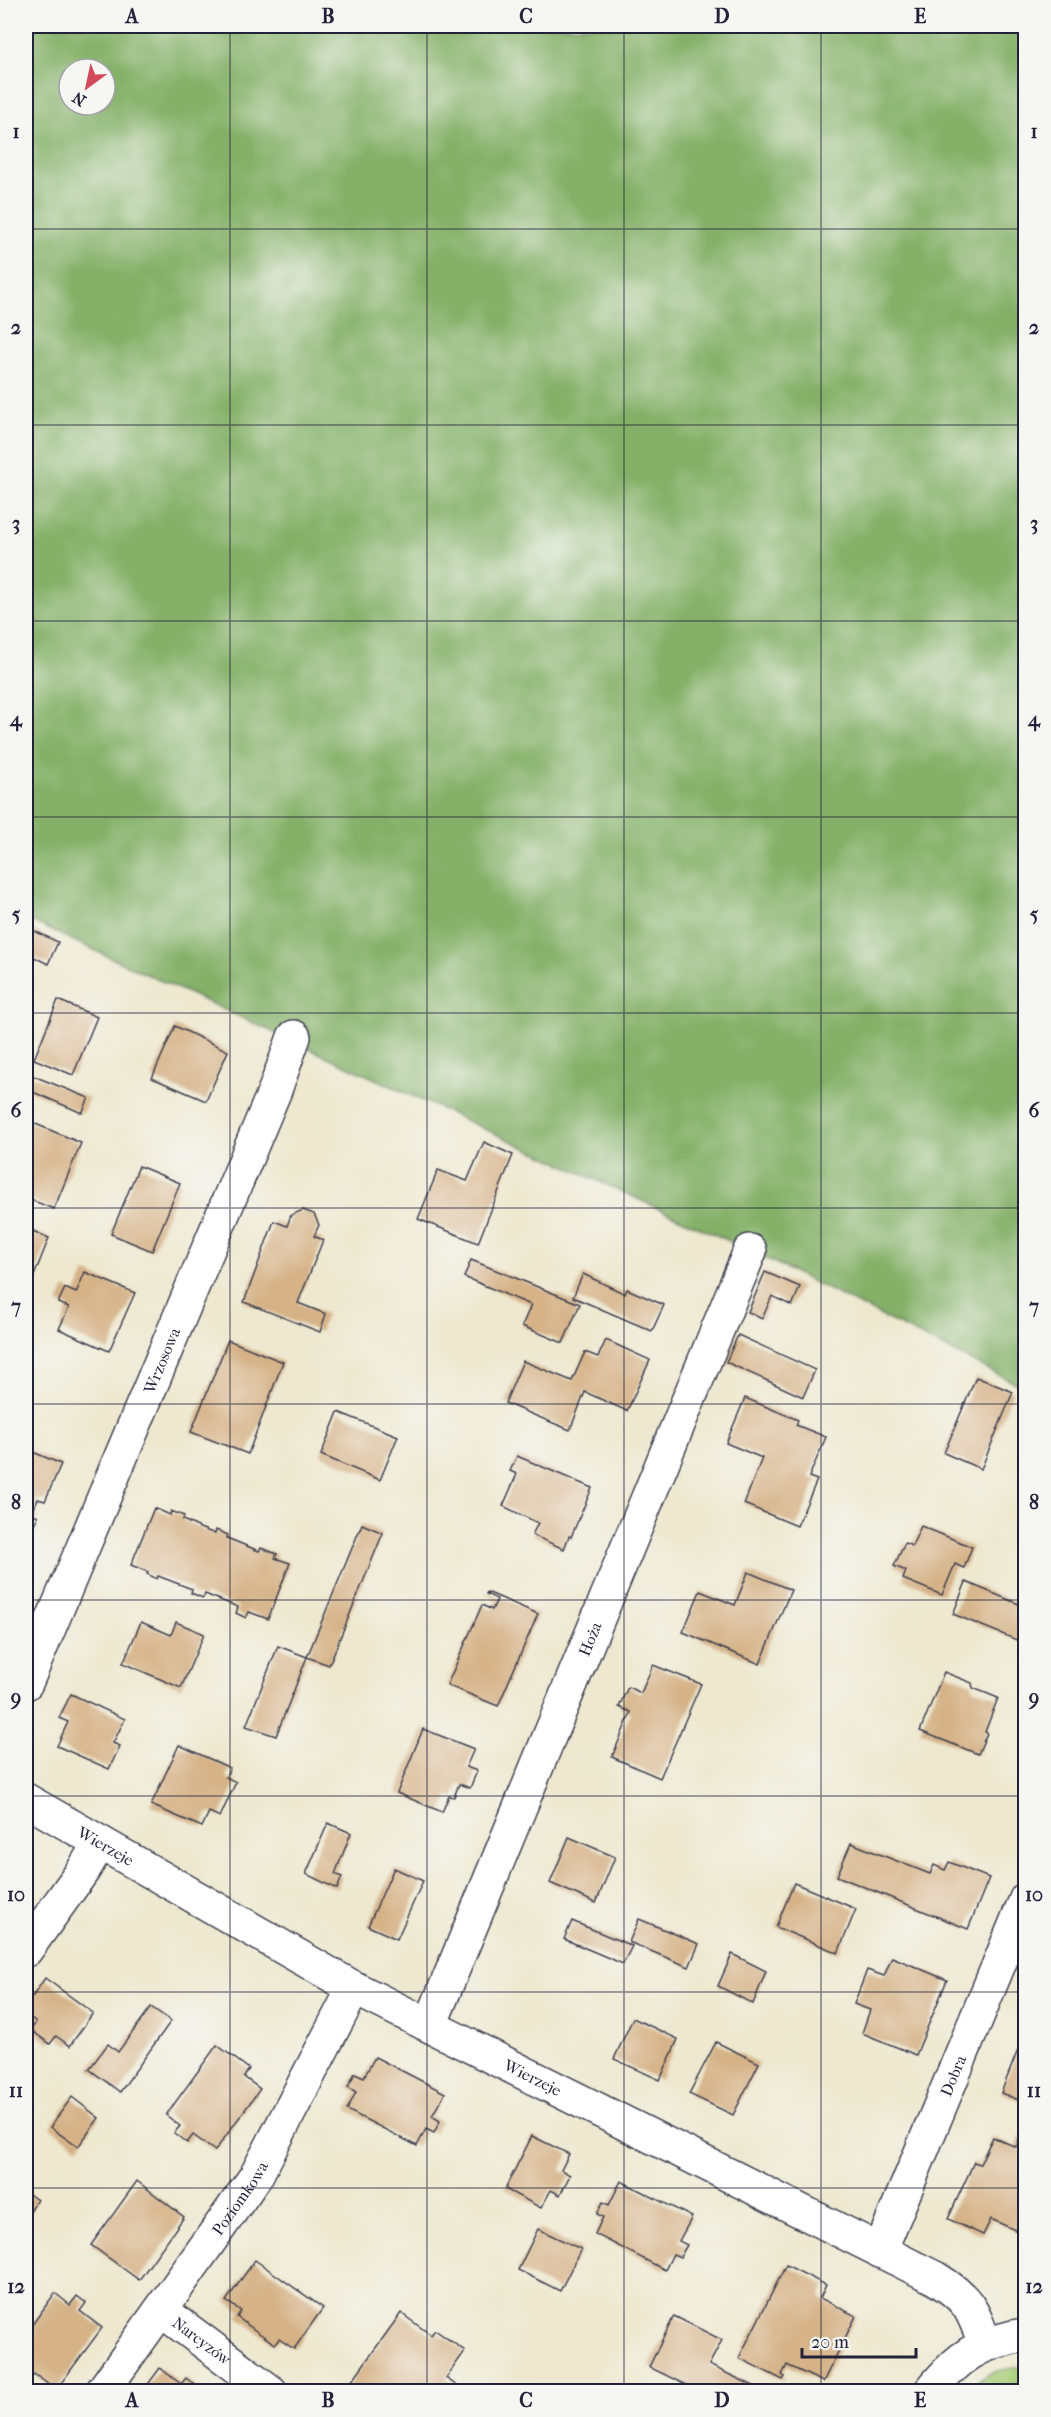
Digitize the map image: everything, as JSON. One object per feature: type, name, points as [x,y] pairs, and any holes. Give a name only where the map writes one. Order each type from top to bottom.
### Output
[{"type":"street","name":"Wrzosowa","points":[[26,1683],[265,1112],[294,1036]]},
{"type":"street","name":"Hoża","points":[[430,2025],[750,1251]]},
{"type":"street","name":"Wierzeje","points":[[26,1800],[99,1844],[354,1988],[935,2278],[969,2304],[985,2344]]},
{"type":"street","points":[[26,1950],[84,1869],[99,1844]]},
{"type":"street","name":"Dobra","points":[[880,2251],[1026,1899]]},
{"type":"street","name":"Poziomkowa","points":[[102,2391],[256,2176],[354,1988]]},
{"type":"street","name":"Narcyzów","points":[[161,2310],[272,2391]]},
{"type":"street","points":[[930,2391],[961,2358],[985,2344],[1026,2336]]},
{"type":"green space","points":[[26,26],[1025,26],[1025,1388],[749,1250],[26,919]]},
{"type":"green space","points":[[1025,2367],[1025,2391],[970,2391],[974,2385],[987,2376],[1002,2370]]},
{"type":"building","points":[[26,927],[58,942],[48,964],[26,953]]},
{"type":"building","points":[[58,1000],[97,1017],[73,1075],[34,1059]]},
{"type":"building","points":[[175,1026],[228,1051],[206,1101],[152,1078]]},
{"type":"building","points":[[26,1073],[89,1098],[82,1113],[26,1089]]},
{"type":"building","points":[[26,1120],[81,1143],[54,1209],[26,1198]]},
{"type":"building","points":[[484,1142],[513,1155],[478,1243],[418,1219],[438,1170],[467,1181]]},
{"type":"building","points":[[139,1166],[180,1183],[152,1251],[111,1234]]},
{"type":"building","points":[[303,1210],[314,1214],[319,1225],[314,1236],[323,1240],[298,1303],[326,1314],[320,1332],[244,1302],[274,1221],[287,1226],[291,1215]]},
{"type":"building","points":[[26,1228],[49,1238],[30,1286],[26,1284]]},
{"type":"building","points":[[471,1260],[580,1304],[563,1343],[522,1326],[531,1305],[464,1277]]},
{"type":"building","points":[[85,1272],[135,1293],[109,1351],[59,1329],[69,1307],[58,1303],[65,1288],[76,1293]]},
{"type":"building","points":[[765,1272],[800,1287],[792,1306],[772,1296],[762,1319],[748,1312]]},
{"type":"building","points":[[583,1274],[625,1294],[627,1289],[664,1305],[652,1331],[573,1297]]},
{"type":"building","points":[[738,1335],[815,1370],[803,1397],[726,1362]]},
{"type":"building","points":[[228,1340],[283,1362],[248,1454],[191,1432]]},
{"type":"building","points":[[606,1340],[650,1360],[627,1411],[585,1392],[570,1430],[505,1403],[523,1361],[572,1381],[585,1352],[598,1357]]},
{"type":"building","points":[[976,1377],[1013,1392],[981,1469],[944,1453]]},
{"type":"building","points":[[745,1398],[798,1420],[796,1425],[826,1437],[809,1477],[817,1480],[797,1526],[744,1504],[762,1458],[726,1443]]},
{"type":"building","points":[[338,1412],[398,1436],[380,1480],[321,1455]]},
{"type":"building","points":[[26,1449],[61,1464],[45,1501],[38,1499],[31,1513],[38,1516],[34,1526],[26,1522]]},
{"type":"building","points":[[517,1456],[592,1488],[564,1549],[532,1535],[538,1523],[503,1506],[517,1474],[510,1471]]},
{"type":"building","points":[[154,1508],[170,1515],[171,1511],[184,1516],[183,1520],[200,1528],[215,1534],[216,1530],[228,1535],[227,1538],[259,1551],[261,1548],[277,1554],[275,1558],[290,1563],[268,1619],[249,1612],[246,1618],[236,1613],[238,1607],[205,1594],[203,1598],[191,1593],[192,1589],[158,1576],[157,1579],[147,1574],[148,1572],[131,1565]]},
{"type":"building","points":[[362,1524],[383,1533],[329,1665],[307,1657]]},
{"type":"building","points":[[921,1526],[972,1547],[964,1568],[955,1564],[942,1595],[903,1579],[906,1571],[894,1566],[905,1543],[912,1546]]},
{"type":"building","points":[[748,1572],[791,1590],[760,1664],[683,1632],[700,1591],[735,1605]]},
{"type":"building","points":[[966,1582],[1026,1607],[1024,1643],[953,1614]]},
{"type":"building","points":[[487,1592],[538,1614],[498,1706],[447,1685],[482,1605],[492,1610],[497,1599],[486,1594]]},
{"type":"building","points":[[141,1622],[171,1635],[176,1622],[204,1634],[181,1688],[123,1663]]},
{"type":"building","points":[[278,1646],[307,1657],[276,1736],[246,1726]]},
{"type":"building","points":[[653,1665],[701,1684],[660,1778],[612,1757],[631,1712],[619,1707],[628,1687],[641,1693]]},
{"type":"building","points":[[944,1672],[972,1683],[973,1688],[998,1698],[978,1754],[920,1731]]},
{"type":"building","points":[[71,1694],[125,1719],[113,1743],[120,1746],[109,1769],[57,1746],[68,1722],[59,1718]]},
{"type":"building","points":[[423,1729],[474,1749],[466,1767],[477,1771],[470,1788],[459,1784],[454,1797],[449,1796],[442,1812],[397,1793]]},
{"type":"building","points":[[179,1745],[230,1768],[226,1777],[236,1782],[220,1817],[209,1812],[202,1827],[151,1805]]},
{"type":"building","points":[[328,1823],[351,1833],[335,1874],[342,1877],[337,1889],[306,1874]]},
{"type":"building","points":[[569,1837],[615,1857],[596,1903],[550,1883]]},
{"type":"building","points":[[851,1843],[930,1874],[934,1865],[945,1870],[949,1862],[989,1878],[968,1929],[837,1876]]},
{"type":"building","points":[[394,1868],[423,1881],[397,1939],[368,1926]]},
{"type":"building","points":[[794,1883],[856,1909],[838,1953],[776,1927]]},
{"type":"building","points":[[639,1919],[699,1944],[689,1967],[629,1942]]},
{"type":"building","points":[[572,1921],[632,1946],[623,1964],[564,1939]]},
{"type":"building","points":[[732,1954],[766,1971],[753,2004],[718,1986]]},
{"type":"building","points":[[892,1957],[947,1980],[916,2055],[862,2033],[870,2010],[854,2004],[867,1970],[884,1976]]},
{"type":"building","points":[[45,1978],[93,2013],[70,2046],[56,2036],[50,2044],[31,2030],[36,2022],[26,2014],[26,2006]]},
{"type":"building","points":[[151,2007],[171,2021],[120,2092],[89,2069],[108,2044],[118,2052]]},
{"type":"building","points":[[633,2018],[678,2039],[660,2080],[614,2059]]},
{"type":"building","points":[[1026,2032],[1026,2103],[1001,2093]]},
{"type":"building","points":[[716,2042],[759,2063],[733,2115],[689,2094]]},
{"type":"building","points":[[217,2045],[249,2069],[244,2077],[260,2089],[215,2151],[193,2135],[187,2143],[174,2133],[180,2126],[166,2115]]},
{"type":"building","points":[[375,2057],[445,2093],[432,2116],[440,2121],[434,2133],[426,2129],[417,2146],[347,2110],[356,2092],[348,2087],[355,2073],[364,2077]]},
{"type":"building","points":[[72,2097],[99,2118],[78,2147],[50,2127]]},
{"type":"building","points":[[1021,2135],[1026,2138],[1026,2217],[1019,2232],[991,2219],[983,2235],[948,2219],[974,2162],[980,2164],[993,2137],[1016,2147]]},
{"type":"building","points":[[532,2136],[569,2154],[561,2170],[570,2175],[560,2195],[551,2190],[541,2208],[505,2189]]},
{"type":"building","points":[[137,2181],[184,2217],[139,2280],[91,2245]]},
{"type":"building","points":[[621,2181],[692,2217],[679,2241],[687,2245],[680,2257],[673,2254],[665,2270],[595,2234],[603,2217],[597,2214],[603,2202],[609,2205]]},
{"type":"building","points":[[26,2192],[37,2200],[26,2217]]},
{"type":"building","points":[[538,2229],[581,2249],[560,2291],[518,2270]]},
{"type":"building","points":[[255,2260],[323,2308],[294,2349],[279,2339],[275,2344],[256,2331],[237,2317],[241,2311],[226,2301]]},
{"type":"building","points":[[786,2265],[826,2285],[820,2298],[856,2316],[823,2382],[787,2365],[782,2375],[785,2377],[783,2380],[739,2358]]},
{"type":"building","points":[[55,2293],[70,2305],[77,2296],[86,2303],[80,2311],[102,2328],[56,2390],[34,2374],[29,2380],[26,2378],[26,2333]]},
{"type":"building","points":[[401,2313],[431,2335],[435,2330],[465,2351],[446,2378],[460,2388],[458,2391],[350,2391],[346,2389]]},
{"type":"building","points":[[674,2316],[722,2340],[709,2365],[764,2391],[698,2391],[649,2367]]},
{"type":"building","points":[[160,2368],[181,2384],[186,2378],[197,2387],[193,2391],[143,2391]]}]
